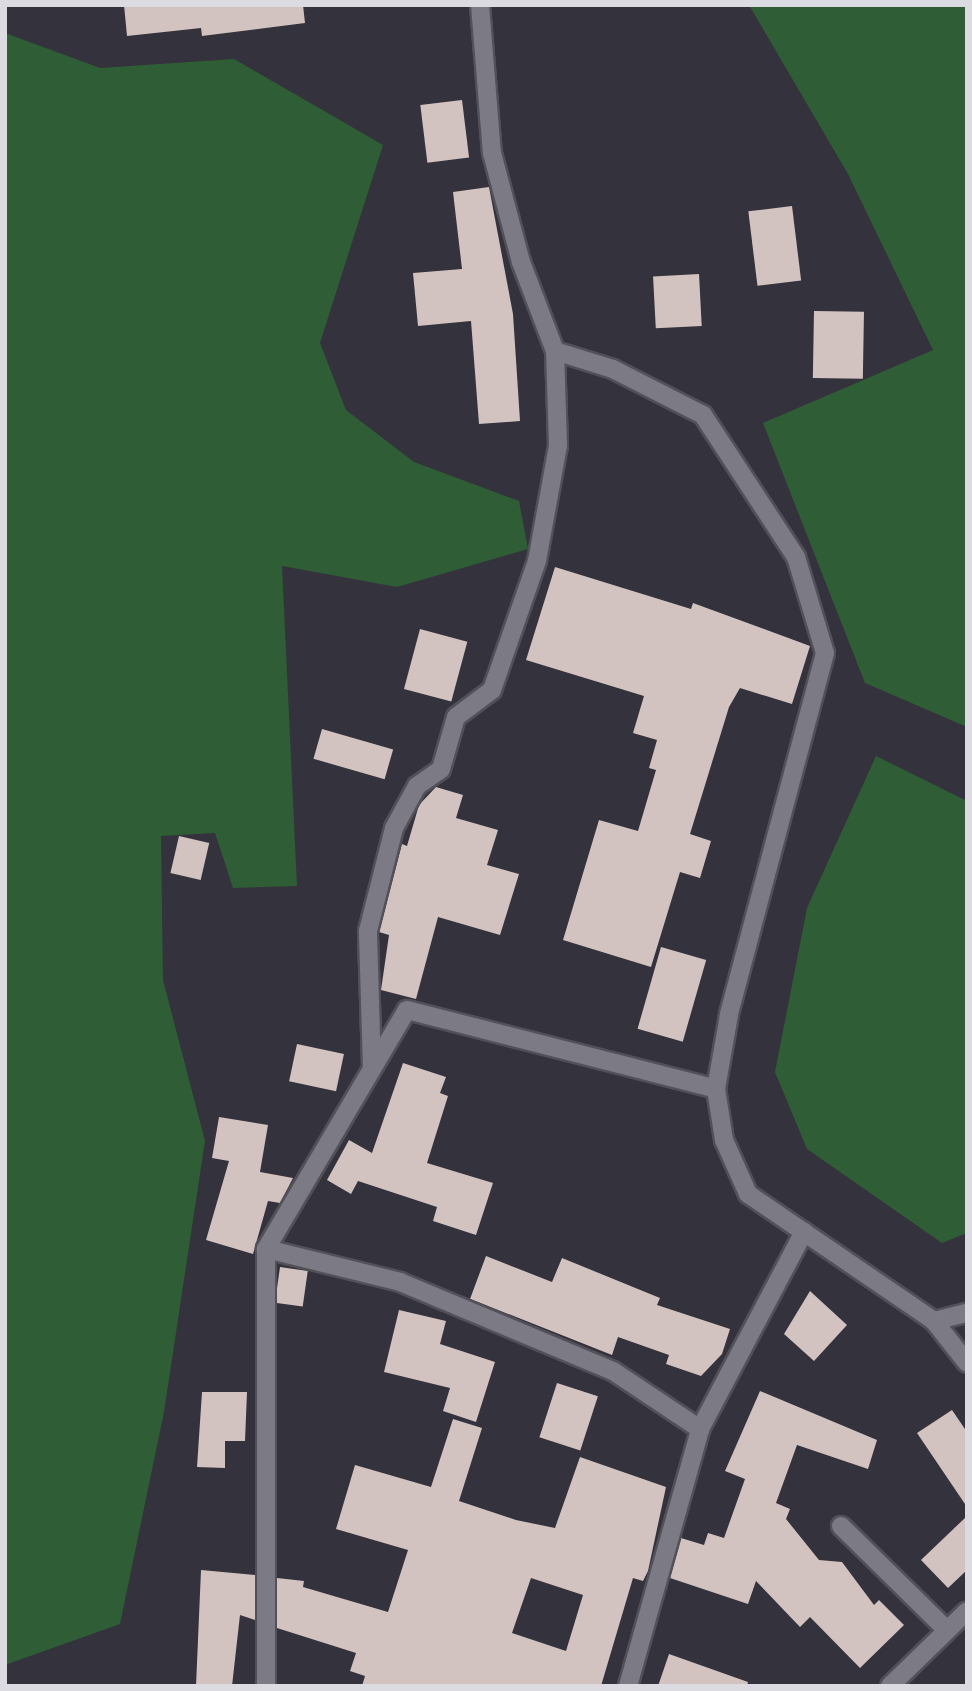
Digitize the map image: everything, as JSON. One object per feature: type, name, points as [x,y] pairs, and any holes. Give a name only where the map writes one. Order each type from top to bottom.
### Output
[{"type":"street","points":[[372,1069],[368,931],[394,828],[417,786],[441,769],[456,718],[492,690],[537,561],[558,446],[555,351],[521,262],[492,153],[480,5]]},
{"type":"street","points":[[555,351],[613,369],[703,415],[796,557],[817,615],[825,653],[820,685],[729,1015],[716,1089],[724,1140],[748,1194],[934,1321],[967,1363]]},
{"type":"street","points":[[266,1686],[265,1249],[407,1010],[716,1089]]},
{"type":"street","points":[[628,1686],[700,1429],[804,1232]]},
{"type":"street","points":[[265,1249],[412,1287],[612,1371],[700,1429]]},
{"type":"street","points":[[934,1321],[967,1313]]},
{"type":"street","points":[[841,1526],[947,1630]]},
{"type":"street","points":[[890,1686],[967,1611]]},
{"type":"green space","points":[[749,5],[967,5],[967,727],[865,683],[763,423],[933,350],[848,174]]},
{"type":"green space","points":[[5,33],[100,68],[234,59],[383,145],[320,343],[346,410],[414,462],[519,501],[528,549],[397,587],[282,566],[297,886],[233,888],[215,833],[161,836],[163,980],[205,1141],[164,1412],[120,1624],[5,1665]]},
{"type":"green space","points":[[876,756],[967,801],[967,1233],[942,1243],[807,1149],[775,1072],[807,908]]},
{"type":"building","points":[[124,5],[303,5],[305,23],[202,36],[201,28],[127,36]]},
{"type":"building","points":[[462,100],[469,158],[427,163],[420,105]]},
{"type":"building","points":[[489,187],[513,314],[520,421],[479,424],[471,321],[418,326],[413,273],[462,269],[453,192]]},
{"type":"building","points":[[792,206],[801,280],[757,286],[748,211]]},
{"type":"building","points":[[699,274],[702,326],[656,328],[653,276]]},
{"type":"building","points":[[814,311],[864,312],[863,379],[813,378]]},
{"type":"building","points":[[555,567],[691,609],[693,603],[810,646],[792,704],[740,688],[729,707],[690,834],[711,841],[700,878],[680,872],[651,967],[563,940],[599,820],[638,831],[656,770],[649,768],[657,740],[633,733],[644,696],[526,660]]},
{"type":"building","points":[[420,629],[467,642],[451,702],[404,689]]},
{"type":"building","points":[[322,729],[393,749],[385,779],[313,759]]},
{"type":"building","points":[[436,787],[463,795],[456,818],[498,830],[487,865],[519,874],[500,935],[438,917],[416,999],[381,990],[389,935],[379,932],[402,844],[407,846],[419,805]]},
{"type":"building","points":[[179,836],[209,843],[201,880],[170,873]]},
{"type":"building","points":[[661,947],[706,960],[683,1042],[638,1029]]},
{"type":"building","points":[[297,1044],[344,1054],[336,1091],[289,1081]]},
{"type":"building","points":[[403,1063],[446,1077],[440,1093],[448,1096],[427,1163],[493,1183],[476,1235],[433,1221],[437,1207],[358,1181],[351,1194],[327,1180],[349,1140],[372,1153]]},
{"type":"building","points":[[219,1117],[268,1125],[260,1172],[293,1178],[280,1203],[268,1201],[253,1254],[206,1240],[229,1161],[212,1158]]},
{"type":"building","points":[[486,1256],[552,1282],[562,1258],[660,1298],[657,1305],[730,1329],[722,1354],[701,1376],[666,1364],[669,1355],[618,1337],[612,1355],[470,1299]]},
{"type":"building","points":[[280,1267],[308,1271],[303,1307],[275,1303]]},
{"type":"building","points":[[810,1291],[847,1325],[814,1361],[784,1334]]},
{"type":"building","points":[[399,1310],[446,1321],[440,1344],[495,1362],[476,1422],[443,1411],[450,1388],[384,1372]]},
{"type":"building","points":[[557,1383],[598,1396],[580,1450],[539,1437]]},
{"type":"building","points":[[760,1391],[877,1440],[868,1469],[797,1445],[776,1503],[790,1509],[786,1519],[819,1560],[842,1562],[874,1605],[879,1600],[904,1625],[860,1668],[810,1617],[800,1627],[756,1581],[748,1604],[670,1578],[681,1538],[704,1545],[708,1533],[724,1538],[745,1479],[725,1471]]},
{"type":"building","points":[[202,1392],[247,1392],[245,1441],[225,1441],[225,1468],[197,1467]]},
{"type":"building","points":[[952,1410],[967,1432],[967,1507],[917,1433]]},
{"type":"building","points":[[453,1419],[482,1428],[459,1501],[516,1520],[555,1528],[580,1457],[666,1487],[648,1571],[643,1581],[633,1578],[601,1686],[362,1686],[365,1676],[350,1671],[356,1653],[277,1628],[277,1578],[304,1581],[303,1587],[388,1612],[408,1550],[336,1529],[355,1465],[431,1487]],"holes":[[[531,1578],[583,1595],[566,1651],[512,1633]]]},
{"type":"building","points":[[967,1516],[967,1570],[948,1588],[921,1560]]},
{"type":"building","points":[[201,1570],[255,1575],[255,1620],[240,1615],[232,1686],[196,1686]]},
{"type":"building","points":[[669,1654],[748,1682],[747,1686],[658,1686]]}]
